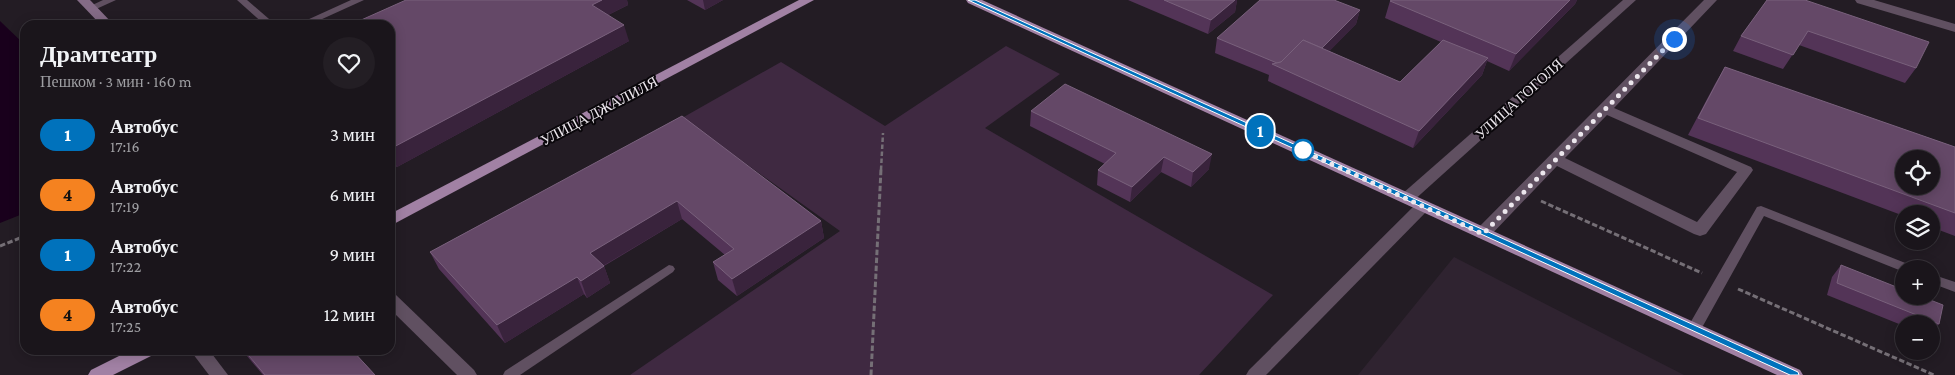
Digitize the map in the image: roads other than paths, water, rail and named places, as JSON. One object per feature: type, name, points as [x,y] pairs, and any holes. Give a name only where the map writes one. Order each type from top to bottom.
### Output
[{"type":"main road","name":"УЛИЦА ДЖАЛИЛЯ","points":[[395,218],[808,0]]},
{"type":"main road","points":[[972,0],[1794,375]]},
{"type":"main road","points":[[97,375],[137,355]]},
{"type":"street","name":"УЛИЦА ГОГОЛЯ","points":[[1407,198],[1630,0]]},
{"type":"street","points":[[1483,234],[1711,0]]},
{"type":"street","points":[[1861,0],[1955,28]]},
{"type":"street","points":[[86,4],[103,20]]},
{"type":"street","points":[[1556,160],[1700,230],[1746,170],[1605,109]]},
{"type":"street","points":[[1255,375],[1423,206]]},
{"type":"street","points":[[395,304],[468,375]]},
{"type":"street","points":[[203,355],[219,375]]},
{"type":"lane","points":[[86,4],[111,0]]},
{"type":"lane","points":[[242,0],[265,20]]},
{"type":"lane","points":[[313,20],[359,0]]},
{"type":"lane","points":[[1694,329],[1761,210],[1895,263]]},
{"type":"lane","points":[[510,375],[670,269]]},
{"type":"lane","points":[[1940,281],[1955,287]]}]
